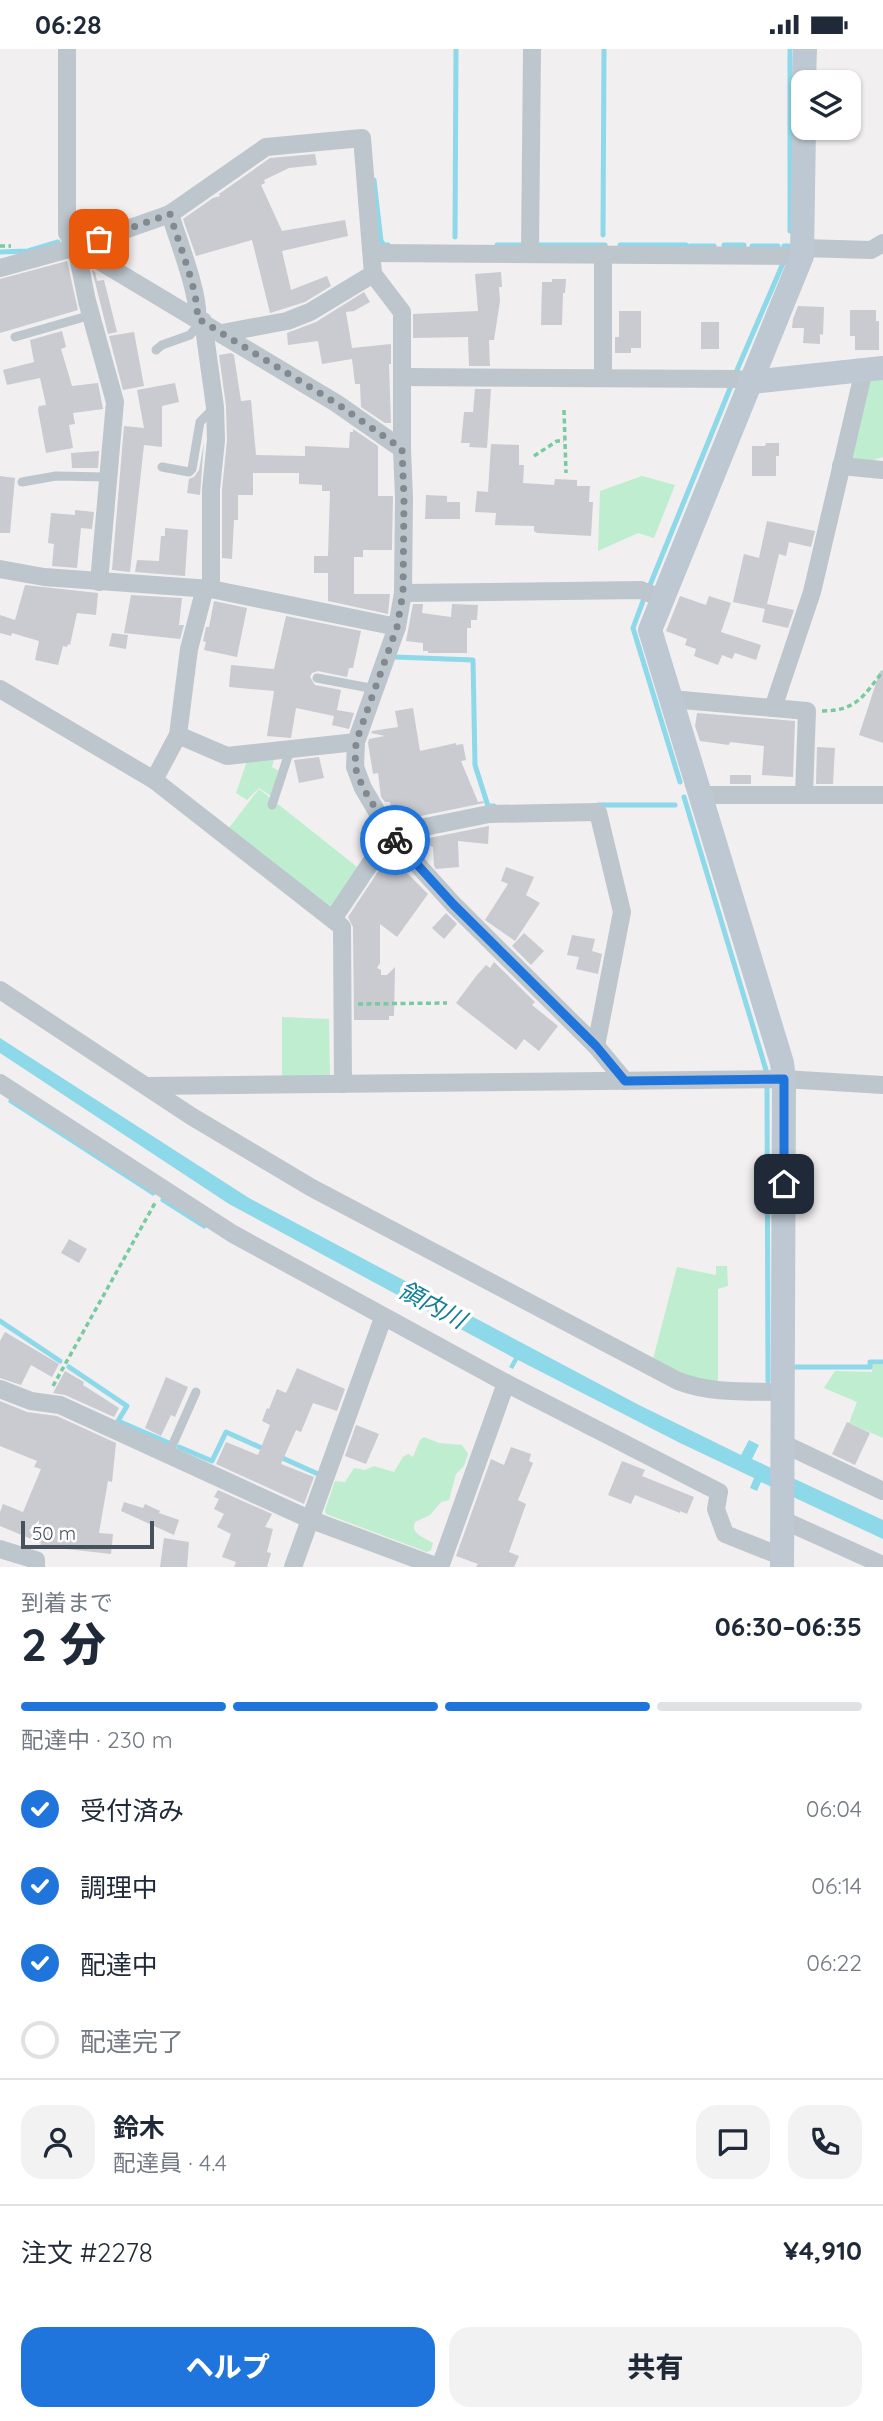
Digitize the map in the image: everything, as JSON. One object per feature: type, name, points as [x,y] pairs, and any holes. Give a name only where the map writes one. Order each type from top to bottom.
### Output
[{"type":"street","points":[[67,49],[67,233],[76,247],[115,402],[99,582]]},
{"type":"street","points":[[530,253],[532,49]]},
{"type":"street","points":[[804,70],[805,49]]},
{"type":"street","points":[[0,268],[76,247],[170,214],[266,147],[362,138],[373,274],[402,312],[403,593],[397,627],[356,742],[355,767],[363,788],[390,834],[453,904],[596,1046],[625,1081]]},
{"type":"street","points":[[0,1083],[233,1234],[383,1318],[719,1492],[716,1509],[725,1534],[782,1562],[782,1063],[650,629],[803,252],[804,140]]},
{"type":"street","points":[[154,780],[178,735],[189,649],[208,589],[211,489],[216,440],[215,407],[200,319],[170,214]]},
{"type":"street","points":[[373,253],[803,252],[871,250],[883,243]]},
{"type":"street","points":[[76,247],[336,403],[402,449]]},
{"type":"street","points":[[603,253],[603,378]]},
{"type":"street","points":[[222,333],[287,321],[310,312],[373,274]]},
{"type":"street","points":[[402,377],[738,379],[751,382],[874,369],[841,466],[812,592],[773,708]]},
{"type":"street","points":[[841,466],[883,470]]},
{"type":"street","points":[[0,569],[44,577],[208,589],[397,627]]},
{"type":"street","points":[[403,593],[641,590],[663,599]]},
{"type":"street","points":[[0,689],[154,780],[342,927],[343,1084]]},
{"type":"street","points":[[671,699],[807,711],[804,795]]},
{"type":"street","points":[[178,735],[227,755],[356,742]]},
{"type":"street","points":[[701,795],[883,795]]},
{"type":"street","points":[[333,919],[390,834],[489,814],[598,812],[622,912],[596,1046]]},
{"type":"street","points":[[0,990],[191,1116],[312,1188],[678,1381],[717,1391],[784,1392]]},
{"type":"street","points":[[148,1086],[784,1079],[883,1085]]},
{"type":"street","points":[[293,1567],[383,1318]]},
{"type":"street","points":[[0,1389],[43,1404],[60,1405],[309,1519],[439,1567],[506,1383]]},
{"type":"street","points":[[784,1447],[883,1491]]},
{"type":"street","points":[[783,1518],[883,1565]]},
{"type":"street","points":[[0,1549],[36,1560],[36,1567]]},
{"type":"lane","points":[[15,337],[91,315]]},
{"type":"lane","points":[[156,350],[162,345],[190,335],[200,319]]},
{"type":"lane","points":[[162,467],[189,472],[192,469],[200,422],[215,407]]},
{"type":"lane","points":[[22,482],[56,476],[107,477]]},
{"type":"lane","points":[[317,678],[375,689]]},
{"type":"lane","points":[[272,805],[290,750]]},
{"type":"lane","points":[[168,1455],[196,1392]]},
{"type":"path","points":[[564,409],[566,473]]},
{"type":"path","points":[[534,456],[557,441],[565,441]]},
{"type":"path","points":[[807,711],[835,711],[855,705],[883,671]]},
{"type":"path","points":[[342,1004],[447,1003]]},
{"type":"path","points":[[43,1404],[163,1189]]},
{"type":"green space","points":[[883,378],[883,457],[870,461],[849,459],[866,383]]},
{"type":"green space","points":[[642,476],[675,485],[654,538],[638,533],[598,551],[600,491]]},
{"type":"green space","points":[[275,756],[272,767],[279,771],[271,796],[259,788],[247,800],[236,793],[248,758]]},
{"type":"green space","points":[[259,789],[361,870],[329,909],[228,829]]},
{"type":"green space","points":[[282,1017],[329,1019],[330,1077],[282,1077]]},
{"type":"green space","points":[[716,1266],[727,1266],[728,1286],[718,1289],[718,1385],[682,1376],[653,1359],[677,1267],[716,1275]]},
{"type":"green space","points":[[872,1365],[883,1365],[883,1438],[849,1423],[857,1402],[824,1388],[835,1371],[872,1372]]},
{"type":"green space","points":[[424,1437],[439,1443],[462,1445],[468,1454],[464,1466],[456,1474],[449,1500],[441,1502],[430,1515],[415,1522],[416,1532],[433,1543],[431,1550],[427,1552],[326,1514],[335,1481],[345,1482],[354,1468],[365,1470],[374,1466],[394,1472],[403,1457],[408,1454],[413,1457]]},
{"type":"water","name":"領内川","points":[[0,1038],[249,1198],[637,1404],[741,1455],[749,1440],[759,1445],[752,1459],[883,1520],[883,1539],[761,1482],[757,1491],[750,1488],[754,1478],[518,1360],[513,1369],[509,1367],[514,1358],[229,1204],[0,1053]]},
{"type":"building","points":[[315,154],[317,165],[289,168],[264,180],[265,183],[261,185],[282,231],[345,220],[348,236],[282,251],[291,290],[327,276],[331,286],[305,302],[270,313],[252,240],[196,256],[183,219],[220,196],[219,194],[270,158]]},
{"type":"building","points":[[67,261],[78,310],[0,333],[0,279]]},
{"type":"building","points":[[92,270],[97,281],[104,280],[117,332],[108,334]]},
{"type":"building","points":[[501,272],[502,287],[499,287],[500,301],[494,340],[489,340],[490,366],[469,366],[468,337],[413,338],[413,314],[478,311],[475,274]]},
{"type":"building","points":[[552,279],[566,279],[562,325],[541,325],[542,282],[552,282]]},
{"type":"building","points":[[364,292],[370,302],[354,311],[346,312],[352,348],[391,344],[391,423],[385,423],[361,407],[360,384],[355,384],[352,359],[322,364],[318,341],[288,345],[287,333],[316,322]]},
{"type":"building","points":[[798,306],[824,307],[820,344],[803,343],[804,328],[792,328]]},
{"type":"building","points":[[850,310],[876,310],[876,321],[879,321],[879,350],[855,350],[855,336],[850,336]]},
{"type":"building","points":[[619,311],[641,311],[641,348],[631,348],[631,353],[615,353],[615,337],[619,337]]},
{"type":"building","points":[[701,322],[719,322],[719,349],[701,349]]},
{"type":"building","points":[[62,331],[66,347],[61,349],[72,386],[98,383],[103,409],[73,413],[75,424],[69,425],[73,448],[46,453],[38,410],[39,406],[46,405],[40,378],[7,385],[3,370],[34,362],[30,340]]},
{"type":"building","points":[[134,332],[144,386],[123,390],[109,336]]},
{"type":"building","points":[[219,355],[234,355],[241,401],[251,400],[256,455],[305,456],[305,446],[349,448],[350,432],[353,432],[353,429],[378,446],[378,496],[393,496],[392,550],[363,550],[363,557],[354,557],[354,594],[390,594],[388,614],[328,601],[328,573],[314,573],[314,556],[328,556],[330,491],[322,491],[322,485],[299,484],[299,473],[253,473],[253,495],[238,495],[238,520],[234,520],[232,559],[222,558],[222,490],[227,440],[226,406]]},
{"type":"building","points":[[175,383],[179,402],[162,406],[162,447],[144,445],[130,572],[112,570],[124,426],[144,428],[137,390]]},
{"type":"building","points":[[475,389],[491,389],[487,448],[469,447],[470,443],[461,443],[464,412],[473,412]]},
{"type":"building","points":[[204,442],[200,495],[187,493],[189,479],[199,470]]},
{"type":"building","points":[[766,443],[779,443],[776,476],[752,476],[752,446],[765,446]]},
{"type":"building","points":[[491,444],[519,445],[519,465],[524,465],[523,483],[554,485],[555,479],[577,480],[577,486],[590,486],[589,502],[593,502],[591,536],[537,533],[534,526],[495,525],[496,513],[475,512],[477,491],[488,492]]},
{"type":"building","points":[[99,451],[98,468],[72,468],[71,453]]},
{"type":"building","points":[[0,476],[15,478],[10,533],[0,533]]},
{"type":"building","points":[[426,495],[447,496],[447,502],[460,502],[460,519],[425,519]]},
{"type":"building","points":[[75,510],[94,512],[92,529],[81,528],[77,568],[52,566],[54,544],[48,543],[51,513],[75,515]]},
{"type":"building","points":[[767,521],[815,531],[811,547],[789,542],[786,556],[779,554],[767,604],[794,610],[788,628],[762,622],[765,609],[733,602],[744,554],[759,558]]},
{"type":"building","points":[[165,528],[188,530],[185,576],[135,572],[137,560],[159,561],[161,536],[165,536]]},
{"type":"building","points":[[25,585],[98,593],[96,615],[77,613],[70,645],[63,646],[58,665],[35,660],[39,641],[12,633],[11,636],[0,633],[0,615],[15,620]]},
{"type":"building","points":[[131,595],[182,598],[179,625],[184,625],[180,639],[124,633]]},
{"type":"building","points":[[680,596],[706,605],[709,596],[731,603],[721,632],[761,645],[756,660],[735,653],[732,659],[722,655],[718,665],[694,656],[696,649],[685,645],[687,639],[666,631]]},
{"type":"building","points":[[214,601],[247,608],[237,657],[204,650],[206,642],[203,641]]},
{"type":"building","points":[[413,604],[423,604],[422,613],[451,617],[452,604],[478,605],[477,620],[471,620],[471,628],[467,628],[467,653],[428,653],[423,651],[423,643],[406,641]]},
{"type":"building","points":[[286,616],[361,631],[353,668],[349,668],[347,677],[318,671],[310,677],[315,685],[341,690],[337,710],[354,713],[349,729],[332,725],[334,716],[296,708],[291,738],[267,736],[274,691],[229,687],[231,665],[274,669]]},
{"type":"building","points":[[112,633],[128,635],[126,649],[109,646]]},
{"type":"building","points":[[880,671],[883,671],[883,743],[859,735]]},
{"type":"building","points":[[413,708],[420,751],[456,743],[463,744],[466,760],[461,761],[478,802],[484,803],[396,821],[390,802],[385,802],[381,797],[378,773],[373,774],[368,743],[369,739],[385,736],[371,733],[372,731],[398,727],[395,711]]},
{"type":"building","points":[[697,713],[795,721],[793,777],[762,775],[764,746],[700,741],[695,726]]},
{"type":"building","points":[[817,747],[835,748],[833,784],[816,784]]},
{"type":"building","points":[[319,757],[324,778],[299,783],[294,760]]},
{"type":"building","points":[[730,775],[751,775],[751,784],[730,784]]},
{"type":"building","points":[[489,826],[488,844],[458,841],[459,867],[436,869],[433,847],[419,840]]},
{"type":"building","points":[[391,852],[428,894],[397,937],[380,924],[380,963],[377,968],[381,970],[381,975],[387,975],[395,967],[394,1016],[389,1016],[389,1020],[354,1020],[353,927],[348,917]]},
{"type":"building","points":[[506,867],[534,877],[526,895],[540,903],[515,941],[485,920],[508,884],[501,881]]},
{"type":"building","points":[[446,913],[457,924],[444,939],[432,928]]},
{"type":"building","points":[[524,933],[544,951],[531,965],[512,946]]},
{"type":"building","points":[[572,935],[595,939],[592,951],[602,954],[598,974],[576,969],[579,957],[567,955]]},
{"type":"building","points":[[494,962],[535,1002],[532,1005],[558,1026],[539,1051],[524,1039],[516,1050],[456,1003],[486,965],[490,968]]},
{"type":"building","points":[[69,1239],[87,1249],[79,1263],[61,1253]]},
{"type":"building","points":[[5,1332],[59,1364],[52,1377],[31,1365],[21,1385],[0,1378],[0,1341]]},
{"type":"building","points":[[297,1368],[345,1389],[337,1411],[313,1403],[301,1432],[296,1430],[281,1464],[314,1477],[304,1504],[216,1464],[226,1442],[258,1455],[270,1425],[262,1421],[267,1408],[269,1409],[277,1389],[286,1393]]},
{"type":"building","points":[[65,1371],[119,1408],[114,1417],[65,1395],[53,1393]]},
{"type":"building","points":[[166,1377],[188,1387],[175,1417],[171,1415],[161,1436],[145,1428]]},
{"type":"building","points":[[0,1401],[27,1412],[57,1416],[116,1443],[112,1482],[108,1481],[99,1533],[113,1534],[111,1554],[40,1546],[41,1543],[0,1526],[3,1504],[23,1512],[41,1469],[34,1467],[37,1461],[0,1446]]},
{"type":"building","points":[[847,1422],[870,1433],[855,1465],[832,1454]]},
{"type":"building","points":[[356,1425],[379,1434],[366,1464],[345,1456]]},
{"type":"building","points":[[511,1447],[531,1454],[529,1461],[533,1463],[518,1500],[526,1504],[509,1552],[519,1556],[514,1567],[476,1567],[478,1564],[456,1556],[491,1459],[504,1465]]},
{"type":"building","points":[[622,1461],[645,1470],[642,1476],[694,1497],[687,1514],[635,1495],[631,1504],[608,1495]]},
{"type":"building","points":[[218,1490],[272,1514],[265,1527],[273,1529],[267,1552],[271,1553],[267,1567],[234,1567],[236,1562],[222,1557],[231,1534],[217,1527],[224,1514],[214,1509],[219,1499],[214,1497]]},
{"type":"building","points":[[124,1502],[143,1508],[145,1504],[160,1511],[159,1513],[179,1520],[174,1535],[121,1511]]},
{"type":"building","points":[[164,1538],[189,1542],[187,1567],[160,1567]]},
{"type":"waterway","points":[[455,237],[456,49]]},
{"type":"waterway","points":[[603,235],[604,49]]},
{"type":"waterway","points":[[790,49],[790,231]]},
{"type":"waterway","points":[[374,180],[381,241],[388,245]]},
{"type":"waterway","points":[[0,252],[28,251],[58,242]]},
{"type":"waterway","points":[[497,245],[522,245]]},
{"type":"waterway","points":[[539,245],[605,245]]},
{"type":"waterway","points":[[620,245],[686,245]]},
{"type":"waterway","points":[[724,245],[744,245]]},
{"type":"waterway","points":[[690,246],[714,246]]},
{"type":"waterway","points":[[752,246],[778,246]]},
{"type":"waterway","points":[[784,246],[790,246]]},
{"type":"waterway","points":[[737,370],[784,261]]},
{"type":"waterway","points":[[650,585],[731,386]]},
{"type":"waterway","points":[[643,601],[633,628],[680,782]]},
{"type":"waterway","points":[[395,657],[473,660],[475,765],[488,806],[494,806]]},
{"type":"waterway","points":[[684,797],[766,1070]]},
{"type":"waterway","points":[[598,805],[675,805]]},
{"type":"waterway","points":[[767,1086],[768,1381]]},
{"type":"waterway","points":[[11,1101],[153,1193]]},
{"type":"waterway","points":[[163,1200],[204,1226]]},
{"type":"waterway","points":[[0,1321],[60,1361]]},
{"type":"waterway","points":[[792,1367],[870,1367],[870,1362],[883,1362]]},
{"type":"waterway","points":[[69,1367],[127,1406],[118,1421],[169,1443]]},
{"type":"waterway","points":[[179,1447],[212,1461],[226,1432],[266,1450]]},
{"type":"waterway","points":[[278,1456],[318,1474]]},
{"type":"way so far","points":[[99,239],[170,214],[188,272],[198,311],[197,318],[336,403],[402,449],[403,593],[397,627],[356,742],[355,767],[363,788],[395,840]]},
{"type":"route","points":[[395,840],[453,904],[596,1046],[625,1081],[784,1079],[784,1184]]}]
